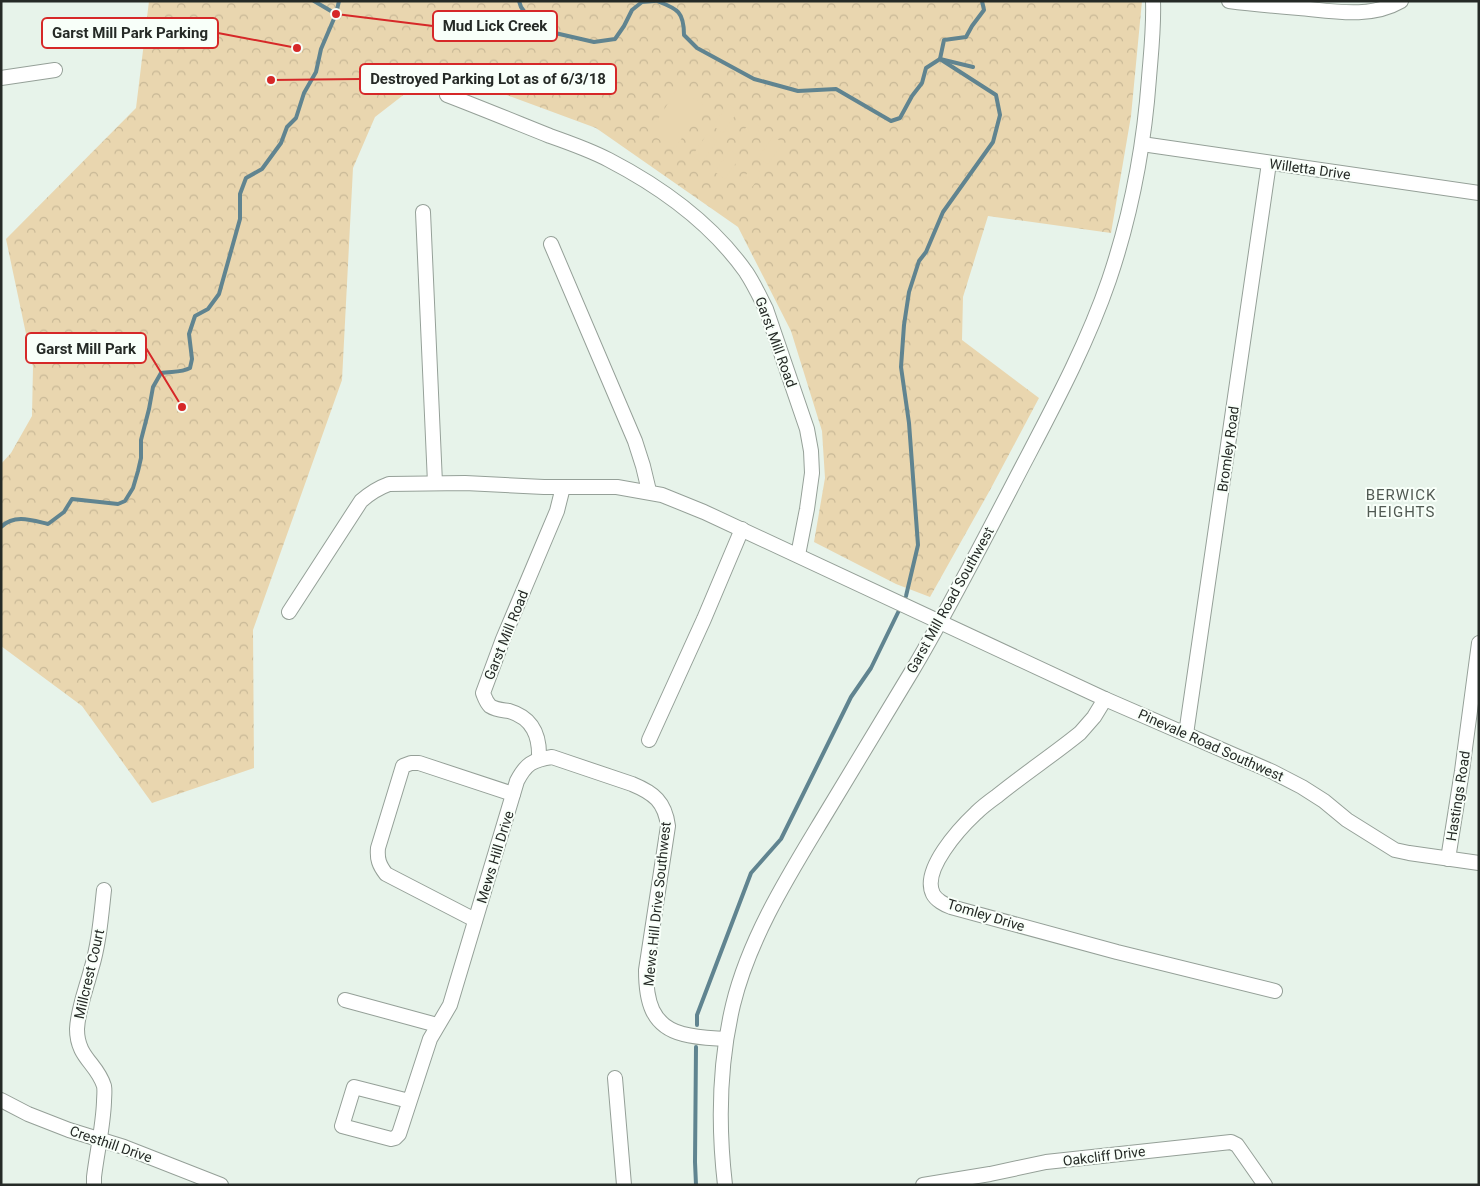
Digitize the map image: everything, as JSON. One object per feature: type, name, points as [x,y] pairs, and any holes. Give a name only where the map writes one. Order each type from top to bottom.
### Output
[{"type":"street","name":"Garst Mill Road Southwest","points":[[725,1185],[720,1112],[722,1070],[726,1039],[744,967],[790,873],[915,667],[940,622],[1045,422],[1087,337],[1109,282],[1133,194],[1146,111],[1154,1]]},
{"type":"street","points":[[1229,1],[1348,13],[1372,11],[1393,6],[1401,1]]},
{"type":"street","points":[[1,78],[55,70]]},
{"type":"street","name":"Garst Mill Road","points":[[447,95],[597,154],[638,176],[678,203],[700,221],[731,252],[746,273],[766,309],[807,429],[812,451],[812,472],[798,555]]},
{"type":"street","name":"Willetta Drive","points":[[1142,144],[1479,193]]},
{"type":"street","name":"Bromley Road","points":[[1186,734],[1270,164]]},
{"type":"street","points":[[422,212],[435,483]]},
{"type":"street","points":[[551,244],[635,441],[649,492]]},
{"type":"street","points":[[289,612],[361,501],[368,494],[389,484],[435,483],[617,487],[662,495],[742,529],[940,622]]},
{"type":"street","name":"Garst Mill Road","points":[[539,759],[537,736],[530,724],[517,714],[490,706],[485,700],[483,693],[503,639],[554,519],[563,487]]},
{"type":"street","points":[[649,740],[704,619],[742,529]]},
{"type":"street","name":"Pinevale Road Southwest","points":[[940,622],[1105,699],[1273,772],[1324,801],[1347,820],[1395,850],[1409,854],[1479,864]]},
{"type":"street","name":"Hastings Road","points":[[1448,859],[1479,643]]},
{"type":"street","name":"Tomley Drive","points":[[1105,699],[1094,717],[1080,733],[976,812],[958,832],[932,872],[930,884],[932,893],[951,908],[1107,950],[1275,991]]},
{"type":"street","name":"Mews Hill Drive Southwest","points":[[539,759],[552,757],[632,784],[656,797],[662,805],[667,815],[668,826],[646,970],[646,987],[649,1003],[653,1013],[661,1023],[672,1030],[684,1035],[726,1039]]},
{"type":"street","points":[[513,794],[523,770],[539,759]]},
{"type":"street","name":"Mews Hill Drive","points":[[409,1102],[354,1086],[342,1126],[391,1139],[399,1134],[426,1049],[437,1025],[450,1005],[513,794],[419,763],[403,766],[378,848],[377,859],[380,867],[386,874],[475,920]]},
{"type":"street","name":"Millcrest Court","points":[[94,1185],[104,1113],[104,1087],[81,1050],[77,1026],[99,939],[104,890]]},
{"type":"street","points":[[344,1000],[437,1025]]},
{"type":"street","points":[[615,1078],[624,1185]]},
{"type":"street","name":"Cresthill Drive","points":[[1,1100],[28,1114],[69,1130],[160,1160],[221,1185]]},
{"type":"street","name":"Oakcliff Drive","points":[[924,1185],[991,1179],[1046,1162],[1231,1142],[1237,1145],[1265,1185]]},
{"type":"green space","points":[[149,1],[1142,1],[1131,116],[1111,233],[988,216],[963,297],[962,340],[1039,398],[930,597],[896,584],[814,542],[825,478],[822,431],[791,331],[738,227],[596,128],[452,75],[424,79],[375,117],[353,168],[342,380],[253,630],[254,768],[152,803],[82,706],[1,646],[1,464],[11,453],[32,416],[33,367],[6,239],[136,108]]},
{"type":"green space","points":[[678,88],[703,104],[675,149],[649,133]]},
{"type":"green space","points":[[728,104],[738,111],[723,133],[713,126]]},
{"type":"green space","points":[[751,120],[761,127],[746,149],[736,142]]},
{"type":"green space","points":[[707,134],[717,141],[702,163],[692,156]]},
{"type":"green space","points":[[773,136],[783,143],[768,164],[758,158]]},
{"type":"green space","points":[[730,150],[740,157],[725,179],[715,172]]},
{"type":"green space","points":[[752,166],[762,173],[747,194],[737,188]]},
{"type":"waterway","points":[[314,1],[336,14]]},
{"type":"waterway","points":[[1,527],[12,520],[18,519],[48,524],[64,512],[72,499],[118,504],[125,501],[133,488],[138,471],[141,458],[141,440],[153,387],[161,373],[190,368],[192,359],[189,334],[195,316],[208,309],[219,294],[240,219],[240,194],[246,178],[262,169],[281,143],[287,127],[296,118],[304,93],[316,72],[321,49],[336,14],[339,1]]},
{"type":"waterway","points":[[519,1],[531,21],[542,30],[594,42],[615,39],[632,10],[642,2],[655,1]]},
{"type":"waterway","points":[[657,1],[670,6],[678,12],[683,21],[684,35],[697,48],[754,79],[798,91],[836,89],[891,121],[900,118],[912,96],[922,83],[926,68],[940,59],[996,95],[1000,115],[993,142],[943,212],[926,252],[919,261],[909,292],[901,367],[909,423],[918,545],[906,596],[871,668],[851,697],[781,839],[751,873],[697,1015],[697,1025]]},
{"type":"waterway","points":[[973,67],[940,59],[944,40],[966,37],[984,10],[982,1]]},
{"type":"waterway","points":[[696,1047],[696,1185]]},
{"type":"place","name":"Mud Lick Creek","points":[[336,14]]},
{"type":"place","name":"Garst Mill Park Parking","points":[[297,48]]},
{"type":"place","name":"Destroyed Parking Lot as of 6/3/18","points":[[271,80]]},
{"type":"place","name":"Garst Mill Park","points":[[182,407]]},
{"type":"district","name":"BERWICK HEIGHTS","points":[[1401,504]]}]
